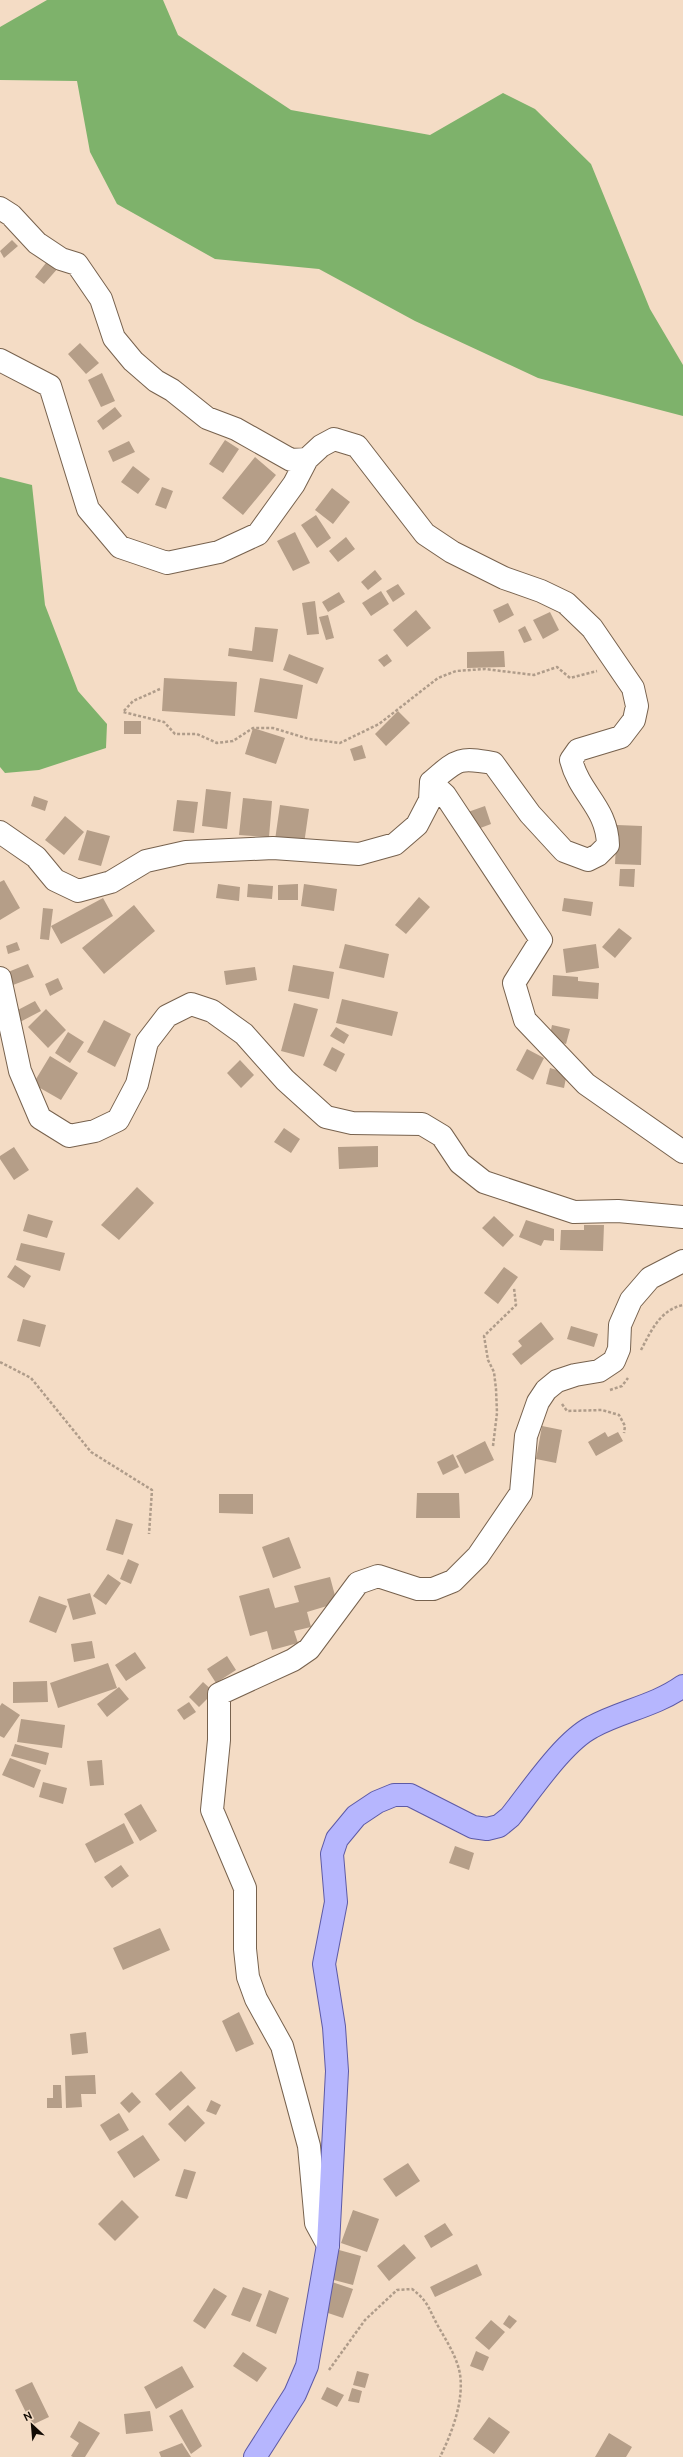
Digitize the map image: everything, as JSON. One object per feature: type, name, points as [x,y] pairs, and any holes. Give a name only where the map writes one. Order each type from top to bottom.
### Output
[{"type":"main road","points":[[256,2456],[295,2394],[307,2366],[328,2245],[337,2072],[334,2027],[324,1964],[336,1902],[332,1854],[337,1839],[356,1816],[377,1802],[394,1795],[410,1795],[473,1827],[487,1829],[499,1826],[510,1817],[577,1737],[609,1719],[650,1705],[683,1686]]},
{"type":"street","points":[[0,208],[11,215],[37,243],[61,259],[77,264],[101,299],[114,338],[133,361],[156,381],[172,390],[206,418],[236,429],[291,460],[307,460]]},
{"type":"street","points":[[0,360],[50,386],[88,509],[120,547],[167,563],[219,552],[258,534],[294,484],[307,460],[321,446],[334,439],[357,446],[426,534],[452,552],[504,578],[541,590],[566,603],[592,628],[633,688],[637,706],[634,720],[621,737],[578,750],[571,760],[581,786],[596,804],[607,829],[608,845],[598,855],[588,860],[564,851],[530,814],[493,763],[466,758],[450,766],[431,782],[430,800],[417,825],[395,844],[359,854],[273,848],[186,852],[146,861],[111,882],[78,890],[55,880],[36,857],[0,832]]},
{"type":"street","points":[[431,782],[445,795],[541,940],[514,983],[525,1020],[586,1084],[683,1152]]},
{"type":"street","points":[[0,978],[20,1071],[40,1118],[69,1136],[95,1131],[118,1120],[137,1084],[147,1042],[167,1016],[191,1004],[212,1011],[244,1034],[284,1080],[326,1117],[352,1123],[422,1124],[442,1136],[460,1163],[484,1182],[574,1212],[618,1211],[683,1217]]},
{"type":"street","points":[[328,2245],[316,2223],[309,2146],[282,2046],[256,1999],[248,1978],[244,1949],[245,1888],[212,1810],[219,1740],[219,1694],[293,1660],[309,1649],[358,1583],[378,1576],[418,1589],[433,1589],[454,1581],[478,1556],[521,1493],[526,1436],[538,1402],[546,1390],[557,1381],[575,1375],[599,1371],[614,1361],[619,1349],[620,1325],[631,1300],[650,1278],[678,1261],[683,1261]]},
{"type":"path","points":[[160,690],[133,701],[123,712],[164,722],[175,734],[197,734],[217,743],[233,741],[253,728],[273,728],[309,739],[340,743],[379,724],[438,678],[456,671],[484,669],[534,675],[558,667],[570,678],[597,671],[614,660]]},
{"type":"path","points":[[493,1446],[498,1413],[494,1372],[488,1360],[484,1336],[516,1305],[514,1288]]},
{"type":"path","points":[[0,1362],[31,1378],[91,1452],[152,1490],[149,1534]]},
{"type":"path","points":[[546,1390],[556,1394],[567,1411],[602,1410],[619,1415],[625,1426],[624,1433]]},
{"type":"path","points":[[327,2373],[365,2320],[397,2290],[412,2289],[426,2300],[460,2373],[460,2392],[457,2408],[449,2436],[440,2457]]},
{"type":"green space","points":[[47,0],[163,0],[178,35],[291,110],[430,135],[503,93],[535,109],[591,164],[650,309],[683,365],[683,416],[538,378],[415,321],[319,269],[215,259],[117,204],[90,152],[77,81],[0,80],[0,27]]},
{"type":"green space","points":[[0,477],[32,485],[45,605],[78,691],[107,724],[106,748],[39,770],[5,773],[0,767]]},
{"type":"building","points":[[12,240],[18,246],[4,258],[0,251]]},
{"type":"building","points":[[49,259],[59,267],[44,284],[35,277]]},
{"type":"building","points":[[80,343],[99,363],[86,374],[68,354]]},
{"type":"building","points":[[102,373],[115,401],[101,407],[88,380]]},
{"type":"building","points":[[115,407],[122,416],[103,430],[97,421]]},
{"type":"building","points":[[225,440],[239,449],[223,473],[209,464]]},
{"type":"building","points":[[129,441],[135,452],[113,462],[108,451]]},
{"type":"building","points":[[255,457],[276,475],[243,515],[222,498]]},
{"type":"building","points":[[133,466],[150,479],[138,494],[121,482]]},
{"type":"building","points":[[162,487],[173,491],[166,509],[155,505]]},
{"type":"building","points":[[332,488],[350,502],[333,524],[315,510]]},
{"type":"building","points":[[316,515],[331,538],[317,548],[301,525]]},
{"type":"building","points":[[295,532],[310,563],[293,571],[277,541]]},
{"type":"building","points":[[346,537],[355,549],[338,562],[329,551]]},
{"type":"building","points":[[375,570],[382,579],[368,590],[361,582]]},
{"type":"building","points":[[398,584],[405,594],[393,602],[386,591]]},
{"type":"building","points":[[381,591],[389,604],[371,616],[362,603]]},
{"type":"building","points":[[339,592],[345,602],[328,612],[322,602]]},
{"type":"building","points":[[315,601],[319,634],[307,635],[302,603]]},
{"type":"building","points":[[508,603],[514,615],[499,623],[493,610]]},
{"type":"building","points":[[416,610],[431,628],[407,647],[393,630]]},
{"type":"building","points":[[550,612],[559,630],[543,639],[533,620]]},
{"type":"building","points":[[328,615],[334,638],[326,640],[319,617]]},
{"type":"building","points":[[525,626],[532,640],[524,643],[518,630]]},
{"type":"building","points":[[255,627],[278,629],[273,662],[228,656],[229,648],[252,651]]},
{"type":"building","points":[[504,651],[505,667],[467,668],[467,652]]},
{"type":"building","points":[[289,654],[324,668],[317,684],[283,670]]},
{"type":"building","points":[[387,654],[392,661],[384,667],[378,660]]},
{"type":"building","points":[[164,678],[237,682],[235,716],[162,711]]},
{"type":"building","points":[[260,678],[303,685],[297,719],[254,712]]},
{"type":"building","points":[[398,711],[410,723],[386,746],[375,734]]},
{"type":"building","points":[[124,721],[141,721],[141,734],[124,734]]},
{"type":"building","points":[[253,728],[285,738],[276,764],[245,754]]},
{"type":"building","points":[[362,745],[366,758],[354,761],[350,749]]},
{"type":"building","points":[[206,789],[231,792],[227,829],[202,826]]},
{"type":"building","points":[[34,796],[48,801],[45,811],[31,806]]},
{"type":"building","points":[[243,798],[272,801],[269,837],[239,835]]},
{"type":"building","points":[[177,800],[198,802],[194,833],[173,831]]},
{"type":"building","points":[[280,805],[309,809],[304,844],[275,840]]},
{"type":"building","points":[[485,806],[491,824],[475,830],[468,812]]},
{"type":"building","points":[[65,816],[84,832],[64,855],[45,840]]},
{"type":"building","points":[[617,825],[642,826],[641,865],[615,864]]},
{"type":"building","points":[[87,830],[110,836],[101,866],[78,860]]},
{"type":"building","points":[[620,869],[635,869],[634,887],[619,886]]},
{"type":"building","points":[[4,880],[20,908],[0,920],[0,882]]},
{"type":"building","points":[[218,884],[240,887],[239,901],[216,898]]},
{"type":"building","points":[[248,884],[273,886],[272,899],[247,897]]},
{"type":"building","points":[[298,884],[298,900],[278,900],[278,885]]},
{"type":"building","points":[[304,884],[337,889],[334,911],[301,906]]},
{"type":"building","points":[[419,897],[430,907],[406,934],[395,925]]},
{"type":"building","points":[[103,898],[113,916],[61,944],[51,926]]},
{"type":"building","points":[[564,898],[593,902],[591,916],[562,911]]},
{"type":"building","points":[[134,905],[155,931],[104,974],[82,948]]},
{"type":"building","points":[[43,908],[53,909],[49,940],[40,939]]},
{"type":"building","points":[[619,928],[632,938],[615,958],[602,947]]},
{"type":"building","points":[[17,942],[20,950],[8,954],[6,946]]},
{"type":"building","points":[[345,944],[389,954],[384,978],[339,968]]},
{"type":"building","points":[[596,944],[599,968],[566,973],[563,949]]},
{"type":"building","points":[[28,964],[34,977],[13,985],[8,972]]},
{"type":"building","points":[[293,965],[334,972],[329,999],[288,991]]},
{"type":"building","points":[[255,967],[257,980],[226,985],[224,971]]},
{"type":"building","points":[[553,975],[578,977],[578,981],[599,983],[598,999],[552,996]]},
{"type":"building","points":[[58,978],[63,989],[50,996],[45,984]]},
{"type":"building","points":[[342,999],[398,1012],[392,1036],[336,1023]]},
{"type":"building","points":[[35,1001],[41,1011],[20,1022],[14,1012]]},
{"type":"building","points":[[294,1003],[318,1009],[304,1057],[281,1051]]},
{"type":"building","points":[[46,1009],[66,1030],[48,1048],[28,1027]]},
{"type":"building","points":[[104,1020],[131,1034],[115,1067],[87,1052]]},
{"type":"building","points":[[552,1025],[570,1029],[566,1044],[549,1040]]},
{"type":"building","points":[[336,1027],[349,1035],[344,1044],[330,1036]]},
{"type":"building","points":[[68,1032],[84,1042],[70,1063],[55,1053]]},
{"type":"building","points":[[332,1047],[345,1054],[336,1072],[323,1065]]},
{"type":"building","points":[[527,1049],[544,1058],[533,1080],[516,1070]]},
{"type":"building","points":[[50,1056],[78,1073],[61,1100],[33,1084]]},
{"type":"building","points":[[240,1060],[254,1075],[241,1088],[227,1073]]},
{"type":"building","points":[[550,1068],[567,1073],[564,1088],[546,1084]]},
{"type":"building","points":[[284,1128],[300,1139],[291,1153],[274,1142]]},
{"type":"building","points":[[378,1146],[378,1167],[339,1169],[338,1147]]},
{"type":"building","points":[[14,1147],[29,1170],[14,1180],[0,1159],[0,1156]]},
{"type":"building","points":[[137,1187],[154,1203],[119,1240],[101,1225]]},
{"type":"building","points":[[28,1214],[53,1221],[47,1238],[23,1231]]},
{"type":"building","points":[[494,1216],[514,1235],[503,1247],[482,1228]]},
{"type":"building","points":[[526,1220],[554,1229],[554,1241],[544,1240],[541,1246],[519,1237]]},
{"type":"building","points":[[584,1225],[604,1225],[603,1251],[560,1250],[561,1230],[584,1230]]},
{"type":"building","points":[[21,1243],[65,1253],[60,1271],[16,1260]]},
{"type":"building","points":[[15,1265],[31,1276],[24,1288],[7,1277]]},
{"type":"building","points":[[504,1267],[518,1277],[498,1304],[484,1293]]},
{"type":"building","points":[[23,1319],[46,1325],[40,1347],[17,1341]]},
{"type":"building","points":[[541,1322],[554,1339],[521,1365],[512,1354],[522,1346],[518,1341]]},
{"type":"building","points":[[571,1326],[598,1334],[594,1347],[567,1339]]},
{"type":"building","points":[[542,1426],[562,1430],[556,1463],[536,1459]]},
{"type":"building","points":[[605,1432],[608,1437],[618,1432],[623,1441],[596,1456],[588,1442]]},
{"type":"building","points":[[485,1441],[494,1460],[465,1474],[456,1456]]},
{"type":"building","points":[[453,1454],[459,1467],[443,1475],[437,1462]]},
{"type":"building","points":[[417,1493],[459,1493],[460,1518],[416,1518]]},
{"type":"building","points":[[219,1494],[253,1494],[253,1514],[219,1513]]},
{"type":"building","points":[[116,1519],[133,1524],[123,1555],[106,1550]]},
{"type":"building","points":[[289,1537],[301,1568],[273,1578],[262,1547]]},
{"type":"building","points":[[128,1559],[139,1564],[131,1584],[120,1579]]},
{"type":"building","points":[[108,1574],[121,1583],[106,1605],[93,1596]]},
{"type":"building","points":[[330,1577],[337,1603],[307,1612],[311,1627],[294,1631],[298,1643],[272,1650],[267,1631],[250,1636],[239,1596],[269,1588],[275,1608],[299,1602],[294,1586]]},
{"type":"building","points":[[90,1593],[96,1614],[73,1620],[67,1599]]},
{"type":"building","points":[[39,1596],[67,1606],[56,1633],[29,1622]]},
{"type":"building","points":[[92,1641],[95,1658],[74,1662],[71,1644]]},
{"type":"building","points":[[135,1652],[146,1668],[126,1681],[115,1665]]},
{"type":"building","points":[[227,1656],[236,1670],[216,1683],[207,1669]]},
{"type":"building","points":[[108,1663],[117,1688],[58,1708],[50,1683]]},
{"type":"building","points":[[47,1681],[48,1702],[13,1703],[13,1682]]},
{"type":"building","points":[[203,1682],[214,1692],[199,1707],[189,1697]]},
{"type":"building","points":[[119,1687],[129,1699],[107,1717],[97,1704]]},
{"type":"building","points":[[189,1702],[196,1712],[184,1720],[177,1710]]},
{"type":"building","points":[[2,1703],[20,1715],[4,1738],[0,1736],[0,1706]]},
{"type":"building","points":[[21,1719],[65,1725],[62,1748],[17,1742]]},
{"type":"building","points":[[15,1744],[49,1753],[46,1765],[11,1756]]},
{"type":"building","points":[[10,1758],[41,1770],[34,1788],[2,1775]]},
{"type":"building","points":[[102,1760],[104,1785],[90,1786],[87,1761]]},
{"type":"building","points":[[43,1782],[67,1788],[63,1804],[39,1797]]},
{"type":"building","points":[[141,1804],[157,1831],[140,1841],[124,1814]]},
{"type":"building","points":[[124,1823],[134,1843],[95,1863],[85,1844]]},
{"type":"building","points":[[455,1846],[474,1853],[469,1870],[449,1863]]},
{"type":"building","points":[[121,1865],[129,1876],[112,1888],[104,1877]]},
{"type":"building","points":[[160,1928],[170,1950],[123,1970],[113,1948]]},
{"type":"building","points":[[239,2012],[254,2044],[236,2052],[222,2021]]},
{"type":"building","points":[[86,2032],[88,2053],[72,2055],[70,2034]]},
{"type":"building","points":[[181,2071],[196,2088],[170,2111],[155,2094]]},
{"type":"building","points":[[95,2075],[96,2094],[81,2094],[82,2107],[66,2108],[65,2076]]},
{"type":"building","points":[[53,2085],[61,2085],[62,2108],[47,2108],[47,2098],[53,2098]]},
{"type":"building","points":[[132,2092],[141,2102],[129,2113],[120,2103]]},
{"type":"building","points":[[211,2100],[221,2105],[216,2115],[206,2111]]},
{"type":"building","points":[[188,2105],[205,2123],[185,2142],[168,2124]]},
{"type":"building","points":[[119,2113],[129,2130],[110,2141],[100,2125]]},
{"type":"building","points":[[143,2135],[160,2160],[134,2178],[117,2152]]},
{"type":"building","points":[[408,2163],[420,2181],[396,2197],[383,2179]]},
{"type":"building","points":[[184,2169],[196,2172],[187,2199],[175,2196]]},
{"type":"building","points":[[122,2200],[139,2217],[115,2241],[98,2224]]},
{"type":"building","points":[[353,2210],[379,2219],[367,2252],[341,2243]]},
{"type":"building","points":[[445,2223],[453,2235],[431,2248],[424,2236]]},
{"type":"building","points":[[404,2244],[416,2258],[389,2281],[377,2266]]},
{"type":"building","points":[[339,2250],[361,2256],[353,2285],[330,2279]]},
{"type":"building","points":[[477,2264],[482,2275],[435,2297],[430,2287]]},
{"type":"building","points":[[329,2281],[353,2289],[343,2318],[319,2310]]},
{"type":"building","points":[[243,2287],[262,2294],[250,2322],[231,2315]]},
{"type":"building","points":[[214,2288],[227,2296],[205,2329],[193,2321]]},
{"type":"building","points":[[269,2290],[289,2298],[276,2334],[256,2326]]},
{"type":"building","points":[[509,2315],[517,2321],[510,2329],[503,2324]]},
{"type":"building","points":[[491,2320],[505,2332],[489,2350],[475,2338]]},
{"type":"building","points":[[476,2351],[489,2357],[483,2371],[470,2366]]},
{"type":"building","points":[[243,2352],[267,2368],[257,2382],[233,2366]]},
{"type":"building","points":[[182,2366],[194,2387],[156,2409],[144,2387]]},
{"type":"building","points":[[357,2371],[369,2374],[365,2388],[353,2385]]},
{"type":"building","points":[[32,2382],[49,2417],[32,2425],[15,2390]]},
{"type":"building","points":[[327,2387],[344,2395],[337,2407],[321,2399]]},
{"type":"building","points":[[352,2388],[362,2391],[359,2403],[348,2401]]},
{"type":"building","points":[[182,2409],[202,2446],[191,2454],[169,2416]]},
{"type":"building","points":[[150,2411],[153,2431],[126,2434],[124,2414]]},
{"type":"building","points":[[489,2417],[510,2432],[494,2454],[473,2439]]},
{"type":"building","points":[[79,2421],[100,2433],[85,2457],[73,2457],[71,2456],[79,2443],[70,2437]]},
{"type":"building","points":[[609,2433],[632,2447],[626,2457],[595,2457]]},
{"type":"building","points":[[182,2443],[191,2457],[161,2457],[159,2452]]}]
